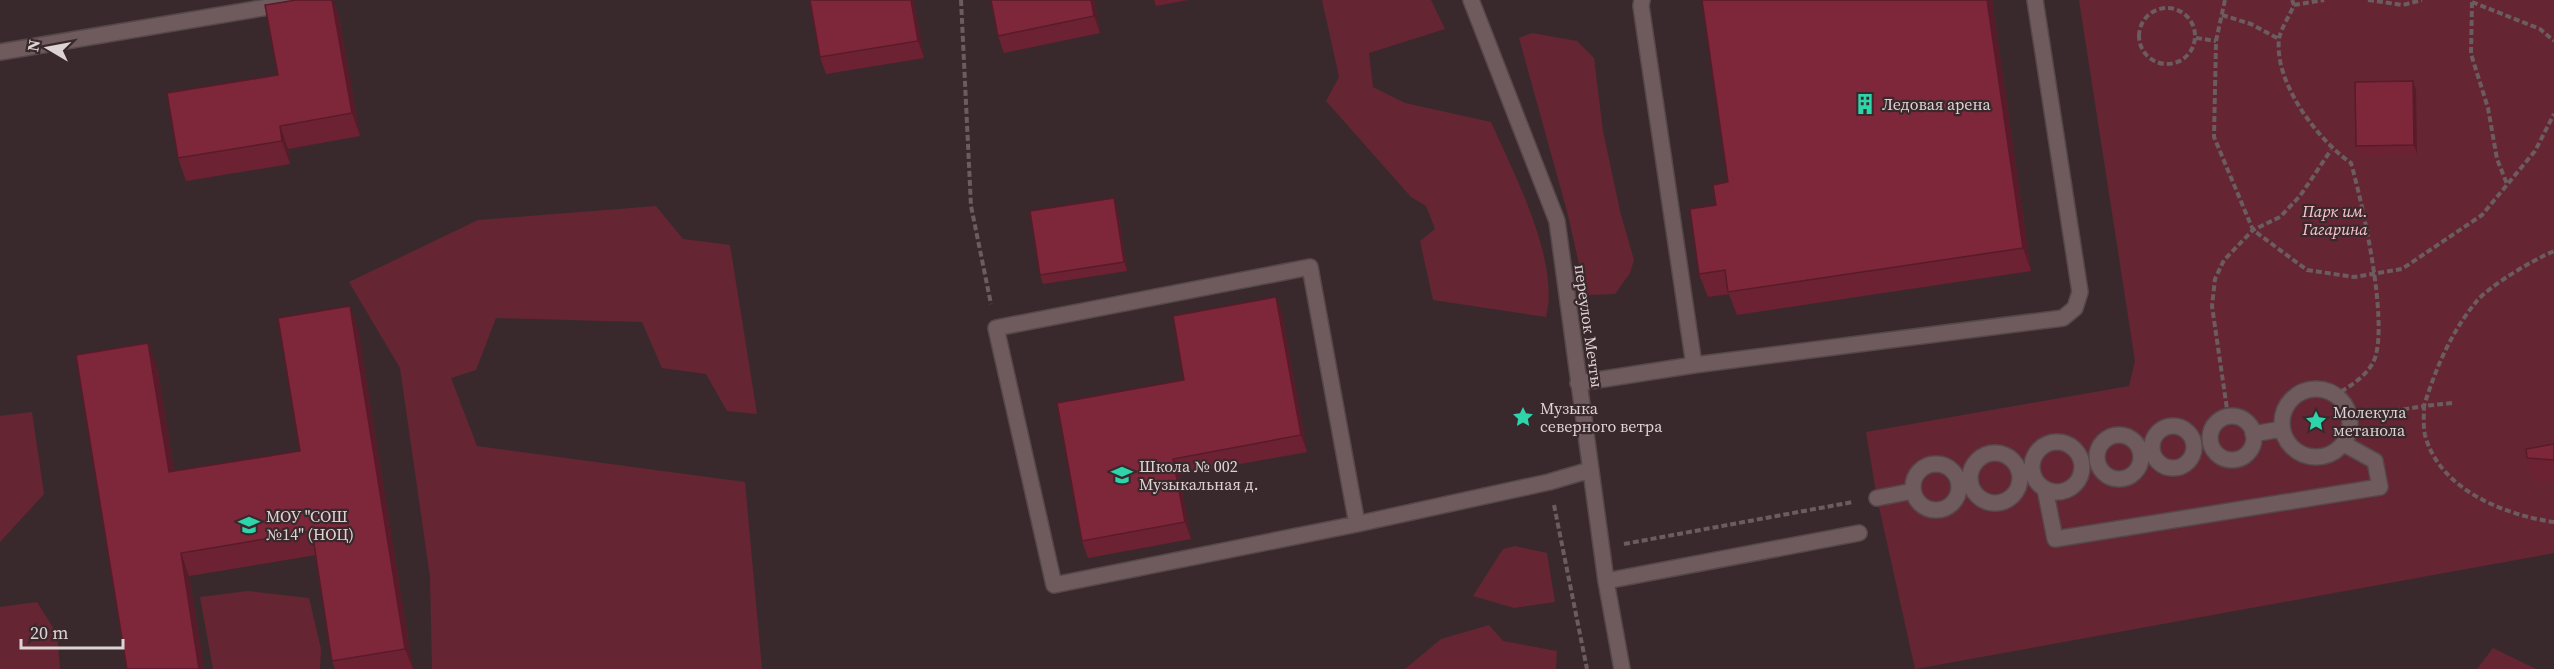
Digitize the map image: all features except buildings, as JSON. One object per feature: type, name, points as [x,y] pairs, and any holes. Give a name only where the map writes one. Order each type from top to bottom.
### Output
[{"type":"street","points":[[0,52],[310,0]]},
{"type":"street","name":"переулок Мечты","points":[[1471,0],[1557,221],[1601,548],[1622,669]]},
{"type":"street","points":[[1642,0],[1641,6],[1694,366]]},
{"type":"street","points":[[1578,383],[2063,318],[2075,308],[2080,292],[2036,0]]},
{"type":"street","points":[[1357,524],[1310,267],[996,328],[1054,585],[1357,524],[1549,482],[1590,470]]},
{"type":"street","points":[[2310,389],[2324,389],[2336,395],[2345,405],[2350,417],[2349,431],[2344,444],[2334,453],[2321,458],[2308,457],[2291,447],[2282,429],[2282,416],[2287,403],[2297,394],[2310,389]]},
{"type":"street","points":[[2253,434],[2248,453],[2230,460],[2221,457],[2202,442],[2191,435],[2184,428],[2174,426],[2157,433],[2152,441],[2146,452],[2140,463],[2135,471],[2118,478],[2109,476],[2102,469],[2090,462],[2070,445],[2059,442],[2048,444],[2039,450],[2026,472],[2014,494],[2005,501],[1994,502],[1983,499],[1965,483],[1948,467],[1938,464],[1927,466],[1919,472],[1914,481],[1913,492],[1917,501],[1925,508],[1935,511],[1945,509],[1954,503],[1965,483],[1972,471],[1977,461],[1986,454],[1997,452],[2007,456],[2016,463],[2026,472],[2037,482],[2045,489],[2056,492],[2067,490],[2076,484],[2082,474],[2090,462],[2103,442],[2111,436],[2130,437],[2146,452],[2163,467],[2181,468],[2194,453],[2202,442],[2210,431],[2215,423],[2228,416],[2242,418],[2250,425],[2253,434]]},
{"type":"street","points":[[2253,434],[2282,429]]},
{"type":"street","points":[[2045,489],[2055,539],[2380,487],[2374,461],[2344,444]]},
{"type":"street","points":[[1877,498],[1913,492]]},
{"type":"street","points":[[1606,581],[1859,533]]},
{"type":"path","points":[[961,0],[971,206],[996,328]]},
{"type":"path","points":[[2225,0],[2216,41],[2214,137],[2253,230],[2307,270],[2354,277],[2402,269],[2482,215],[2535,151],[2554,114]]},
{"type":"path","points":[[2324,0],[2293,2],[2279,39],[2284,75],[2292,96],[2331,150],[2351,164],[2362,202],[2374,274],[2378,343],[2374,360],[2363,377],[2336,395]]},
{"type":"path","points":[[2368,0],[2403,5],[2421,0]]},
{"type":"path","points":[[2507,184],[2497,159],[2488,108],[2471,54],[2471,1],[2540,28],[2554,41]]},
{"type":"path","points":[[2170,8],[2189,18],[2196,38],[2193,49],[2186,57],[2165,64],[2154,61],[2146,54],[2139,34],[2149,15],[2158,9],[2170,8]]},
{"type":"path","points":[[2222,15],[2250,24],[2279,39]]},
{"type":"path","points":[[2196,38],[2216,41]]},
{"type":"path","points":[[2228,416],[2212,306],[2215,279],[2224,260],[2253,230],[2280,217],[2300,196],[2331,150]]},
{"type":"path","points":[[2554,251],[2532,261],[2476,300],[2436,367],[2424,406],[2425,434],[2442,468],[2466,490],[2524,518],[2554,522]]},
{"type":"path","points":[[2350,417],[2452,403]]},
{"type":"path","points":[[1549,482],[1587,669]]},
{"type":"path","points":[[1601,548],[1877,498]]},
{"type":"green space","points":[[1322,0],[1431,0],[1445,29],[1369,53],[1373,87],[1405,103],[1491,122],[1522,192],[1541,244],[1547,270],[1549,294],[1546,317],[1433,300],[1420,241],[1435,229],[1426,206],[1411,197],[1326,101],[1339,77]]},
{"type":"green space","name":"Парк им. Гагарина","points":[[2079,0],[2554,0],[2554,553],[1915,669],[1877,498],[1866,432],[2129,386],[2135,361]]},
{"type":"green space","points":[[1532,33],[1577,41],[1594,58],[1603,131],[1620,211],[1634,260],[1630,273],[1615,294],[1586,295],[1568,215],[1519,38]]},
{"type":"green space","points":[[656,206],[683,239],[730,245],[757,414],[727,411],[706,374],[662,368],[642,322],[496,318],[476,370],[451,378],[477,446],[745,482],[762,669],[432,669],[430,577],[400,368],[349,282],[478,220]]},
{"type":"green space","points":[[32,412],[44,494],[0,542],[0,416]]},
{"type":"green space","points":[[1515,546],[1547,553],[1555,602],[1514,608],[1473,596],[1503,549]]},
{"type":"green space","points":[[248,591],[309,598],[321,649],[320,669],[213,669],[200,597]]},
{"type":"green space","points":[[37,602],[57,634],[60,669],[0,669],[0,607]]},
{"type":"green space","points":[[1489,625],[1503,641],[1557,651],[1556,669],[1405,669],[1441,639]]},
{"type":"green space","points":[[2493,648],[2536,669],[2477,669]]},
{"type":"place","name":"Ледовая арена","points":[[1865,104]]},
{"type":"place","name":"Музыка северного ветра","points":[[1523,417]]},
{"type":"place","name":"Молекула метанола","points":[[2316,421]]},
{"type":"place","name":"Школа № 002 Музыкальная д.","points":[[1122,475]]},
{"type":"place","name":"МОУ \"СОШ №14\" (НОЦ)","points":[[249,525]]}]
